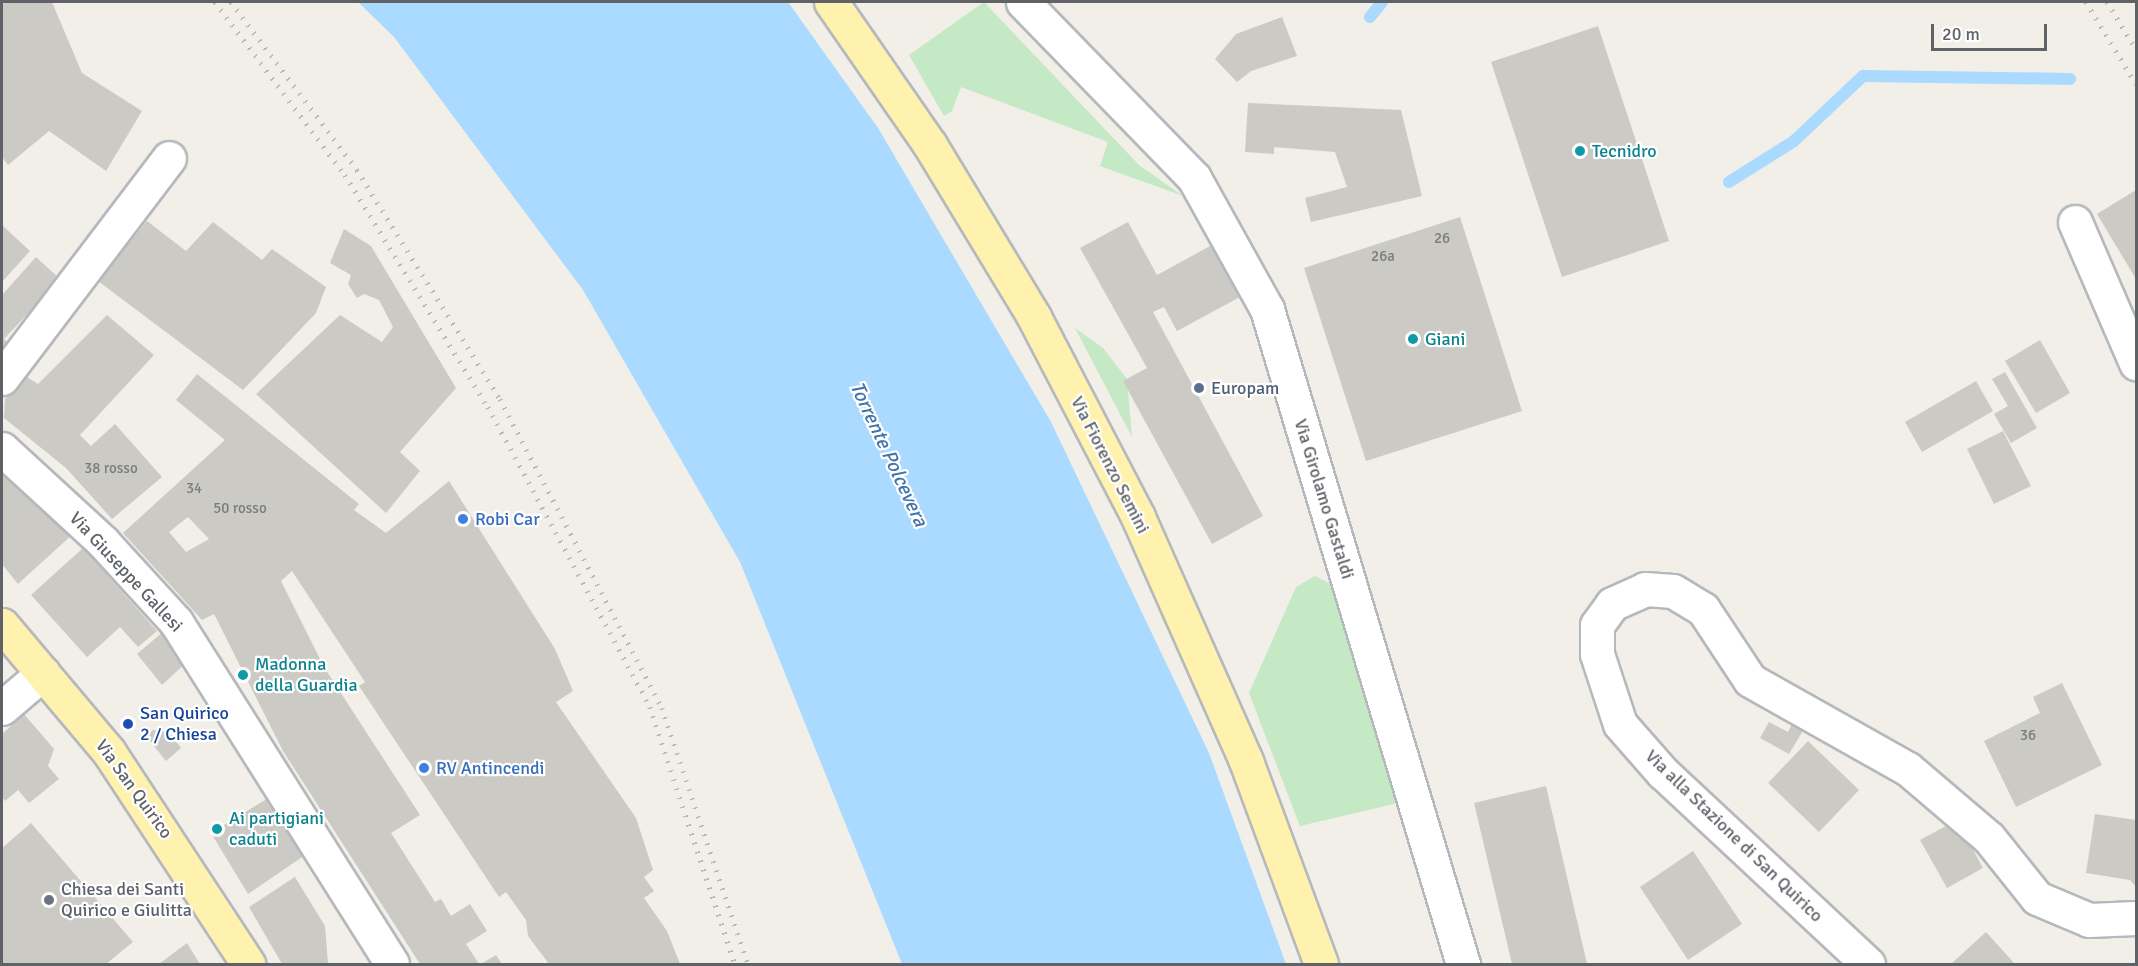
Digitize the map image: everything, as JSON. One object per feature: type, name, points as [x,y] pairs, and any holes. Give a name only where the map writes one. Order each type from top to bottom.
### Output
[{"type":"main road","name":"Via Fiorenzo Semini","points":[[831,2],[930,145],[1034,317],[1138,517],[1246,761],[1321,964]]},
{"type":"main road","name":"Via San Quirico","points":[[2,625],[43,673],[155,817],[248,964]]},
{"type":"street","name":"Via Girolamo Gastaldi","points":[[1023,2],[1194,178],[1267,309],[1463,964]]},
{"type":"street","points":[[2,378],[169,158]]},
{"type":"street","points":[[2075,222],[2136,363]]},
{"type":"street","name":"Via Giuseppe Gallesi","points":[[2,449],[103,542],[176,622],[362,926],[392,964]]},
{"type":"street","name":"Via alla Stazione di San Quirico","points":[[1868,964],[1663,773],[1620,724],[1596,654],[1597,625],[1612,604],[1645,589],[1674,591],[1703,609],[1750,680],[1908,769],[1989,838],[2037,898],[2089,920],[2136,918]]},
{"type":"street","points":[[2,708],[43,673]]},
{"type":"green space","points":[[984,2],[1139,165],[1183,196],[1100,166],[1108,142],[961,87],[952,111],[944,116],[909,55]]},
{"type":"green space","points":[[1075,328],[1103,348],[1127,379],[1132,437]]},
{"type":"green space","points":[[1315,576],[1335,586],[1398,803],[1300,826],[1249,693],[1296,587]]},
{"type":"water","name":"Torrente Polcevera","points":[[358,2],[788,2],[878,128],[1051,422],[1209,753],[1286,964],[902,964],[740,562],[583,290],[394,37]]},
{"type":"building","points":[[2,2],[52,2],[82,73],[142,111],[106,171],[49,131],[8,165],[2,157]]},
{"type":"building","points":[[1282,17],[1297,56],[1251,71],[1237,82],[1215,59],[1236,34]]},
{"type":"building","name":"Tecnidro","points":[[1598,26],[1669,241],[1562,277],[1491,62]]},
{"type":"building","points":[[1248,103],[1401,110],[1422,196],[1311,222],[1305,198],[1347,187],[1335,152],[1274,147],[1274,154],[1245,152]]},
{"type":"building","points":[[2136,190],[2136,279],[2097,214]]},
{"type":"building","name":"Giani","points":[[1460,217],[1522,411],[1366,461],[1304,268]]},
{"type":"building","points":[[147,221],[186,251],[213,222],[262,260],[272,249],[326,287],[316,313],[243,390],[98,281]]},
{"type":"building","points":[[1128,222],[1157,275],[1212,245],[1240,297],[1177,331],[1164,307],[1153,312],[1263,516],[1212,544],[1123,381],[1147,368],[1080,248]]},
{"type":"building","points":[[2,225],[30,251],[2,282]]},
{"type":"building","points":[[344,229],[371,246],[456,388],[400,452],[420,471],[386,513],[256,394],[340,315],[382,342],[393,327],[379,300],[364,294],[357,298],[348,284],[351,275],[330,263]]},
{"type":"building","points":[[36,257],[60,279],[4,339],[14,348],[2,361],[2,295]]},
{"type":"building","points":[[107,315],[154,355],[80,435],[91,446],[115,424],[162,477],[112,519],[66,468],[4,418],[5,399],[27,377],[38,384]]},
{"type":"building","points":[[2040,340],[2070,393],[2036,413],[2005,361]]},
{"type":"building","points":[[2005,372],[2037,428],[2011,443],[1994,414],[2008,406],[1992,379]]},
{"type":"building","points":[[197,374],[359,504],[354,510],[386,533],[449,481],[555,649],[573,691],[556,702],[636,818],[653,870],[644,877],[654,891],[644,898],[667,931],[680,964],[549,964],[528,936],[526,920],[506,892],[499,897],[359,686],[365,682],[292,571],[281,581],[324,667],[420,815],[391,833],[435,902],[441,899],[451,916],[470,904],[487,931],[466,944],[479,964],[420,964],[283,751],[214,614],[202,620],[123,533],[225,440],[176,400]],"holes":[[[188,517],[209,539],[186,552],[169,532]]]},
{"type":"building","points":[[1976,381],[1993,411],[1922,452],[1905,422]]},
{"type":"building","points":[[2003,431],[2031,486],[1994,504],[1967,449]]},
{"type":"building","points":[[2,462],[74,533],[18,584],[2,564]]},
{"type":"building","points":[[83,548],[157,631],[138,647],[120,627],[87,657],[31,595]]},
{"type":"building","points":[[164,631],[189,660],[162,685],[137,654]]},
{"type":"building","points":[[2062,683],[2102,765],[2016,807],[1984,741],[2040,713],[2033,697]]},
{"type":"building","points":[[24,714],[54,749],[48,766],[59,779],[29,803],[18,790],[5,801],[2,797],[2,734]]},
{"type":"building","points":[[1769,722],[1788,732],[1793,722],[1804,729],[1789,754],[1760,738]]},
{"type":"building","points":[[153,730],[169,732],[181,748],[166,761],[146,736]]},
{"type":"building","points":[[1808,741],[1859,790],[1819,832],[1768,783]]},
{"type":"building","points":[[1546,786],[1587,964],[1512,964],[1474,803]]},
{"type":"building","points":[[273,795],[308,853],[248,894],[211,833]]},
{"type":"building","points":[[2095,814],[2136,820],[2136,887],[2130,880],[2086,873]]},
{"type":"building","points":[[1957,820],[1983,868],[1947,888],[1920,840]]},
{"type":"building","name":"Chiesa dei Santi Quirico e Giulitta","points":[[31,823],[133,942],[106,964],[2,964],[2,848]]},
{"type":"building","points":[[1693,851],[1742,924],[1688,960],[1640,887]]},
{"type":"building","points":[[295,877],[325,926],[328,964],[282,964],[249,907]]},
{"type":"building","points":[[1986,932],[2015,964],[1951,964]]},
{"type":"building","points":[[187,943],[200,964],[159,964]]},
{"type":"building","points":[[496,955],[502,964],[481,964]]},
{"type":"waterway","points":[[1370,17],[1382,2]]},
{"type":"waterway","points":[[1729,182],[1794,141],[1863,76],[2070,79]]},
{"type":"railway","points":[[215,2],[345,175],[488,407],[650,707],[735,964]]},
{"type":"railway","points":[[231,2],[357,170],[500,399],[662,708],[748,964]]},
{"type":"railway","points":[[2086,2],[2136,84]]},
{"type":"railway","points":[[2107,2],[2136,49]]},
{"type":"place","name":"Tecnidro","points":[[1580,151]]},
{"type":"place","name":"Giani","points":[[1413,339]]},
{"type":"place","name":"Europam","points":[[1199,388]]},
{"type":"place","name":"Robi Car","points":[[463,519]]},
{"type":"place","name":"Madonna della Guardia","points":[[243,675]]},
{"type":"place","name":"San Quirico 2 / Chiesa","points":[[128,724]]},
{"type":"place","name":"RV Antincendi","points":[[424,768]]},
{"type":"place","name":"Ai partigiani caduti","points":[[217,829]]},
{"type":"place","name":"Chiesa dei Santi Quirico e Giulitta","points":[[49,900]]}]
